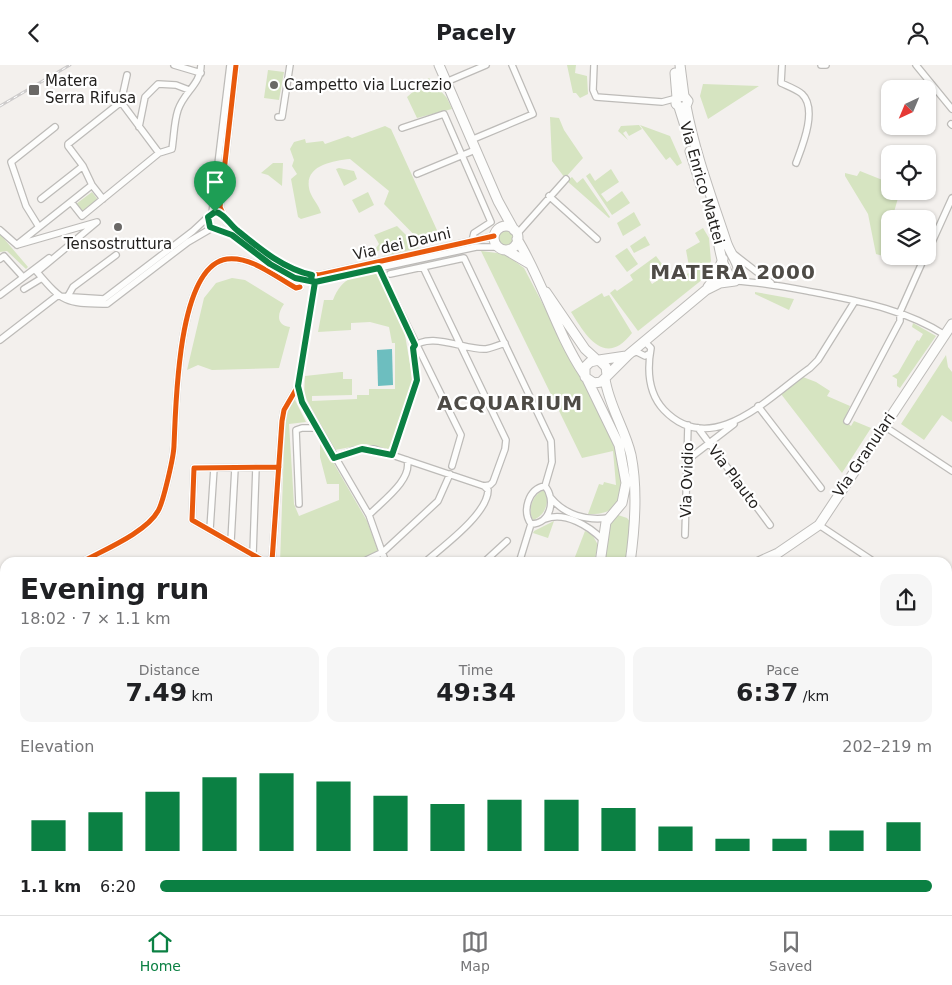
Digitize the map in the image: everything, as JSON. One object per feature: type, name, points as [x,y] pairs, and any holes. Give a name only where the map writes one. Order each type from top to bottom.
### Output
[{"type":"main road","points":[[439,65],[499,203],[528,257],[547,304],[586,377],[619,445],[624,464],[625,496],[622,503],[610,516],[603,540],[601,557]]},
{"type":"main road","name":"Via Enrico Mattei","points":[[674,65],[693,163],[716,228],[729,277],[735,281],[739,277],[740,270],[727,245],[682,102],[680,65]]},
{"type":"main road","points":[[499,203],[502,220],[496,233],[502,248],[530,264]]},
{"type":"main road","points":[[496,233],[508,227],[516,234]]},
{"type":"main road","points":[[502,248],[512,248],[516,234]]},
{"type":"main road","name":"Via Enrico Mattei","points":[[706,290],[715,278],[723,259]]},
{"type":"main road","points":[[586,377],[598,383],[644,341],[706,290],[720,283],[735,281]]},
{"type":"main road","points":[[539,282],[585,349],[606,367],[609,399],[630,454],[634,522],[631,557]]},
{"type":"main road","name":"Via Granulari","points":[[769,557],[819,525],[952,324]]},
{"type":"main road","points":[[586,377],[587,364],[598,360],[628,355]]},
{"type":"main road","points":[[610,516],[623,512],[634,522]]},
{"type":"street","points":[[174,65],[201,73]]},
{"type":"street","points":[[71,201],[82,216],[159,153],[172,149],[178,109],[189,90],[196,85],[201,73],[201,65]]},
{"type":"street","points":[[186,240],[223,225],[220,197],[230,65]]},
{"type":"street","points":[[228,107],[236,65]]},
{"type":"street","points":[[278,117],[282,117],[290,65]]},
{"type":"street","points":[[446,82],[486,65]]},
{"type":"street","points":[[471,140],[533,114],[512,65]]},
{"type":"street","points":[[594,65],[593,89],[596,97],[682,102]]},
{"type":"street","points":[[782,65],[781,83],[803,95],[809,109],[807,130],[796,163]]},
{"type":"street","points":[[821,65],[826,65]]},
{"type":"street","points":[[916,65],[952,109]]},
{"type":"street","points":[[103,199],[92,185],[83,166],[68,144],[121,103],[127,75]]},
{"type":"street","points":[[139,127],[145,97],[158,84],[176,85],[189,90]]},
{"type":"street","points":[[121,103],[159,153]]},
{"type":"street","points":[[402,128],[444,114],[491,222],[474,233],[472,241]]},
{"type":"street","points":[[39,227],[26,206],[11,162],[54,127]]},
{"type":"street","points":[[215,229],[208,225],[225,138]]},
{"type":"street","points":[[417,174],[475,149]]},
{"type":"street","points":[[41,199],[83,166]]},
{"type":"street","points":[[516,234],[566,179]]},
{"type":"street","points":[[17,245],[92,185]]},
{"type":"street","points":[[549,196],[597,239]]},
{"type":"street","points":[[936,233],[952,198]]},
{"type":"street","points":[[210,215],[223,216]]},
{"type":"street","points":[[97,222],[37,272],[57,296],[64,301],[107,304],[124,288],[186,240],[210,215]]},
{"type":"street","name":"Via dei Dauni","points":[[223,216],[240,237],[270,264],[300,279],[314,279],[379,268],[385,264],[496,233]]},
{"type":"street","points":[[17,245],[97,222]]},
{"type":"street","points":[[0,295],[97,222]]},
{"type":"street","name":"Via dei Dauni","points":[[215,229],[240,237],[277,261],[314,279],[476,247],[502,248]]},
{"type":"street","points":[[0,230],[17,245]]},
{"type":"street","name":"Via Enrico Mattei","points":[[731,252],[756,274],[774,286]]},
{"type":"street","points":[[68,297],[73,287],[116,255]]},
{"type":"street","points":[[0,259],[4,256],[23,277]]},
{"type":"street","points":[[390,274],[464,257],[551,441],[552,462],[545,486],[551,498],[559,507],[584,518],[610,516]]},
{"type":"street","points":[[91,557],[144,527],[159,511],[174,447],[177,371],[194,295],[201,277],[216,262],[241,260],[296,288],[314,279]]},
{"type":"street","points":[[847,421],[900,321],[900,311],[921,265]]},
{"type":"street","points":[[334,458],[362,449],[392,455],[484,485],[490,485],[493,482],[507,443],[423,267]]},
{"type":"street","points":[[379,268],[415,345],[461,435],[452,466]]},
{"type":"street","points":[[24,289],[42,278]]},
{"type":"street","points":[[300,279],[302,284],[300,287]]},
{"type":"street","points":[[274,557],[284,410],[298,386],[314,279]]},
{"type":"street","points":[[735,281],[774,286],[900,311],[945,335]]},
{"type":"street","points":[[0,340],[57,296],[104,299],[124,288]]},
{"type":"street","points":[[686,461],[818,361],[855,301]]},
{"type":"street","points":[[649,369],[651,351],[658,329]]},
{"type":"street","points":[[415,345],[437,340],[453,342],[461,347],[486,349],[505,343]]},
{"type":"street","points":[[644,341],[651,351]]},
{"type":"street","points":[[392,455],[417,380],[413,348],[415,345]]},
{"type":"street","points":[[643,355],[651,351]]},
{"type":"street","points":[[628,355],[637,352],[643,355],[649,369],[653,394],[669,415],[698,428],[718,427],[741,419]]},
{"type":"street","points":[[298,386],[302,402],[368,515],[384,557]]},
{"type":"street","points":[[758,406],[820,488]]},
{"type":"street","name":"Via Ovidio","points":[[685,535],[688,425]]},
{"type":"street","points":[[884,426],[952,471]]},
{"type":"street","points":[[299,505],[296,430],[318,428]]},
{"type":"street","name":"Via Plauto","points":[[698,428],[770,525]]},
{"type":"street","points":[[368,515],[402,481],[408,466],[407,460]]},
{"type":"street","points":[[253,555],[256,467]]},
{"type":"street","points":[[257,557],[192,520],[193,469],[279,467]]},
{"type":"street","points":[[210,529],[214,468]]},
{"type":"street","points":[[231,541],[235,468]]},
{"type":"street","points":[[373,557],[383,552],[438,501],[450,474]]},
{"type":"street","points":[[431,557],[482,510],[488,495],[484,485]]},
{"type":"street","points":[[521,557],[531,524],[527,513],[528,501],[537,488],[545,486]]},
{"type":"street","points":[[543,520],[549,513],[551,498]]},
{"type":"street","points":[[531,524],[556,517],[585,525],[603,540]]},
{"type":"street","points":[[819,525],[867,557]]},
{"type":"street","points":[[490,557],[507,541]]},
{"type":"green space","points":[[567,65],[576,65],[575,73],[587,76],[588,94],[580,98],[576,93],[573,93]]},
{"type":"green space","name":"Campetto via Lucrezio","points":[[268,70],[284,72],[279,100],[264,98]]},
{"type":"green space","points":[[429,78],[447,98],[452,109],[417,118],[407,97]]},
{"type":"green space","points":[[703,84],[759,86],[708,119],[700,96]]},
{"type":"green space","points":[[550,117],[559,118],[564,130],[583,158],[565,178],[552,161]]},
{"type":"green space","points":[[639,125],[642,129],[629,136],[626,131],[623,133],[628,140],[618,131],[621,126]]},
{"type":"green space","points":[[640,125],[670,136],[682,163],[677,166],[670,157],[666,160]]},
{"type":"green space","points":[[385,126],[391,129],[441,239],[425,246],[384,204],[389,191],[350,159],[327,163],[314,171],[310,176],[310,192],[321,213],[301,219],[298,217],[291,179],[297,174],[292,166],[294,160],[290,149],[294,142],[305,139],[306,143],[323,141],[325,144],[348,136],[352,138]]},
{"type":"green space","points":[[273,163],[283,163],[282,186],[268,175],[261,173]]},
{"type":"green space","points":[[336,169],[354,171],[357,179],[344,186]]},
{"type":"green space","points":[[611,169],[619,182],[601,194],[607,202],[622,191],[630,203],[612,215],[586,176],[590,173],[595,181]]},
{"type":"green space","points":[[860,171],[881,179],[881,200],[897,200],[895,210],[881,210],[881,255],[876,254],[868,214],[845,173],[857,176]]},
{"type":"green space","points":[[572,177],[577,183],[583,178],[609,218],[567,181]]},
{"type":"green space","points":[[92,192],[98,200],[82,212],[76,204]]},
{"type":"green space","points":[[368,192],[374,205],[359,213],[352,200]]},
{"type":"green space","points":[[634,212],[641,225],[623,236],[617,223]]},
{"type":"green space","points":[[397,226],[419,248],[384,256],[386,252],[384,248],[376,252],[371,250],[379,244],[374,235]]},
{"type":"green space","points":[[703,228],[709,238],[711,261],[703,279],[638,331],[610,293],[615,289],[617,291],[633,280],[630,275],[656,256],[665,268],[649,279],[652,284],[673,270],[680,279],[690,272],[686,250],[700,242],[695,233]]},
{"type":"green space","points":[[502,229],[510,229],[515,234],[513,245],[502,247],[497,242],[497,234]]},
{"type":"green space","points":[[0,234],[28,267],[26,269],[7,251],[0,252]]},
{"type":"green space","points":[[645,236],[650,245],[634,253],[630,246]]},
{"type":"green space","points":[[627,248],[638,264],[627,272],[615,256]]},
{"type":"green space","points":[[481,251],[505,254],[524,268],[592,396],[615,449],[621,474],[621,496],[610,510],[588,514],[599,484],[603,485],[604,482],[616,485],[613,451],[582,458]]},
{"type":"green space","points":[[376,272],[404,329],[413,382],[391,446],[388,449],[366,444],[335,450],[304,395],[305,376],[343,372],[343,379],[352,379],[352,395],[312,396],[312,401],[357,399],[357,395],[369,395],[369,389],[395,389],[395,343],[392,343],[389,327],[370,322],[351,323],[351,330],[318,332],[324,300],[333,300],[341,286],[350,279]]},
{"type":"green space","points":[[232,278],[245,280],[284,304],[279,318],[282,324],[290,327],[279,368],[212,370],[198,365],[187,370],[204,298],[216,283]]},
{"type":"green space","points":[[755,292],[794,299],[789,310],[755,294]]},
{"type":"green space","points":[[602,293],[604,297],[609,295],[632,333],[622,343],[613,348],[597,345],[583,330],[571,312]]},
{"type":"green space","points":[[913,323],[936,336],[900,388],[897,386],[897,379],[892,376],[898,373],[917,340],[919,341],[923,334],[912,327]]},
{"type":"green space","points":[[946,355],[948,367],[952,372],[952,422],[942,415],[924,440],[901,424]]},
{"type":"green space","points":[[803,377],[816,382],[830,391],[827,396],[850,406],[844,420],[851,426],[854,421],[871,428],[842,473],[781,394]]},
{"type":"green space","points":[[293,396],[306,422],[289,424],[294,504],[299,516],[339,500],[339,484],[327,484],[320,457],[320,445],[322,443],[367,521],[378,551],[364,557],[280,557],[286,412]]},
{"type":"green space","points":[[544,490],[547,499],[546,508],[541,515],[533,520],[531,516],[532,502]]},
{"type":"green space","points":[[618,515],[627,518],[631,523],[627,557],[603,557],[611,520]]},
{"type":"green space","points":[[554,521],[548,538],[533,533],[534,531]]},
{"type":"green space","points":[[585,531],[592,534],[598,545],[595,557],[575,557]]},
{"type":"water","points":[[392,349],[393,385],[378,386],[377,350]]},
{"type":"railway","points":[[0,106],[70,65]]},
{"type":"cycle path","points":[[236,65],[220,207],[226,221],[277,261],[298,272],[319,275],[494,236]]},
{"type":"cycle path","points":[[92,557],[134,534],[144,527],[158,511],[174,451],[178,371],[182,340],[189,311],[198,286],[210,267],[227,259],[236,259],[254,264],[296,288],[300,287]]},
{"type":"cycle path","points":[[279,467],[284,410],[298,386]]},
{"type":"cycle path","points":[[257,557],[192,520],[194,468],[279,467]]},
{"type":"cycle path","points":[[272,557],[279,467]]},
{"type":"place","name":"Campetto via Lucrezio","points":[[274,85]]},
{"type":"place","name":"Matera Serra Rifusa","points":[[34,90]]},
{"type":"place","name":"Tensostruttura","points":[[118,227]]},
{"type":"district","name":"MATERA 2000","points":[[733,272]]},
{"type":"district","name":"ACQUARIUM","points":[[510,403]]},
{"type":"route","points":[[215,212],[210,214],[207,220],[210,227],[226,231],[270,264],[295,278],[315,282],[379,268],[415,345],[413,348],[417,380],[392,455],[374,449],[362,449],[344,453],[334,458],[299,395],[298,386],[315,282],[311,280],[310,277],[312,275],[298,272],[277,261],[226,221],[222,214],[215,212]]}]
